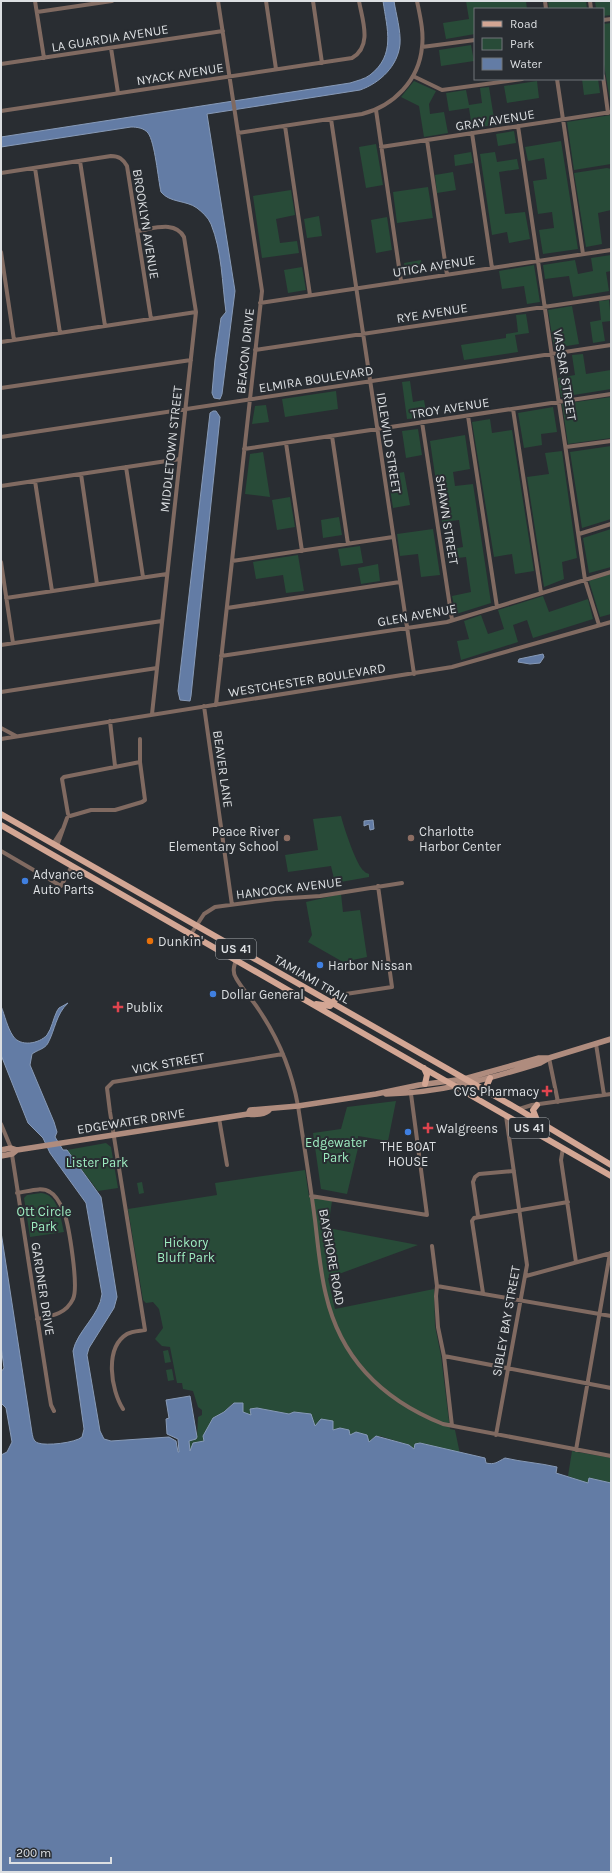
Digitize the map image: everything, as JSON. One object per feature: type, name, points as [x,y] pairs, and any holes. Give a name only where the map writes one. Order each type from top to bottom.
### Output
[{"type":"main road","name":"TAMIAMI TRAIL","points":[[1,814],[538,1121],[611,1165]]},
{"type":"main road","name":"TAMIAMI TRAIL","points":[[1,825],[611,1176]]},
{"type":"main road","points":[[56,856],[68,858],[75,856]]},
{"type":"main road","points":[[72,866],[95,868]]},
{"type":"main road","points":[[322,998],[339,995]]},
{"type":"main road","points":[[313,1004],[326,1006],[332,1004],[339,995]]},
{"type":"main road","points":[[331,1014],[340,1012],[350,1014]]},
{"type":"main road","points":[[424,1068],[427,1075],[425,1084]]},
{"type":"main road","points":[[490,1078],[487,1085],[491,1095]]},
{"type":"main road","points":[[537,1105],[533,1110],[538,1121]]},
{"type":"main road","points":[[563,1148],[572,1146],[585,1149]]},
{"type":"street","points":[[35,1],[44,58]]},
{"type":"street","points":[[37,12],[112,1]]},
{"type":"street","name":"BEACON DRIVE","points":[[216,705],[262,291],[218,1]]},
{"type":"street","points":[[266,1],[276,69]]},
{"type":"street","points":[[313,1],[322,62]]},
{"type":"street","name":"NYACK AVENUE","points":[[1,111],[352,58],[364,47],[365,37],[359,1]]},
{"type":"street","points":[[238,133],[362,114],[376,110],[398,96],[413,76],[419,62],[422,48],[419,1]]},
{"type":"street","name":"LA GUARDIA AVENUE","points":[[1,64],[223,31]]},
{"type":"street","points":[[422,48],[474,40]]},
{"type":"street","points":[[111,48],[118,93]]},
{"type":"street","points":[[413,76],[442,90],[515,80]]},
{"type":"street","points":[[557,80],[583,254]]},
{"type":"street","points":[[604,80],[610,112]]},
{"type":"street","points":[[376,110],[401,282]]},
{"type":"street","name":"GRAY AVENUE","points":[[381,147],[610,112]]},
{"type":"street","name":"IDLEWILD STREET","points":[[330,119],[414,674]]},
{"type":"street","points":[[285,126],[310,295]]},
{"type":"street","name":"VASSAR STREET","points":[[518,126],[585,580],[599,625]]},
{"type":"street","points":[[472,133],[492,268]]},
{"type":"street","points":[[427,140],[447,275]]},
{"type":"street","name":"BROOKLYN AVENUE","points":[[1,173],[111,156],[121,158],[127,166],[151,319]]},
{"type":"street","points":[[80,161],[105,326]]},
{"type":"street","points":[[35,168],[60,333]]},
{"type":"street","name":"MIDDLETOWN STREET","points":[[137,231],[173,227],[182,232],[196,312],[152,714]]},
{"type":"street","name":"UTICA AVENUE","points":[[260,303],[611,250]]},
{"type":"street","points":[[1,252],[14,340]]},
{"type":"street","name":"RYE AVENUE","points":[[255,350],[611,296]]},
{"type":"street","points":[[1,342],[196,312]]},
{"type":"street","name":"ELMIRA BOULEVARD","points":[[1,437],[611,345]]},
{"type":"street","points":[[1,388],[191,360]]},
{"type":"street","name":"TROY AVENUE","points":[[244,449],[611,394]]},
{"type":"street","points":[[513,409],[541,593]]},
{"type":"street","points":[[468,416],[497,607]]},
{"type":"street","name":"SHAWN STREET","points":[[422,422],[452,620]]},
{"type":"street","points":[[332,436],[348,544]]},
{"type":"street","points":[[566,447],[611,441]]},
{"type":"street","points":[[286,443],[302,550]]},
{"type":"street","points":[[1,486],[180,459]]},
{"type":"street","points":[[126,467],[143,578]]},
{"type":"street","points":[[81,474],[97,584]]},
{"type":"street","points":[[35,480],[52,591]]},
{"type":"street","points":[[579,534],[611,524]]},
{"type":"street","points":[[232,561],[393,537]]},
{"type":"street","points":[[1,562],[13,643]]},
{"type":"street","name":"GLEN AVENUE","points":[[221,656],[452,620],[611,572]]},
{"type":"street","points":[[6,598],[167,574]]},
{"type":"street","points":[[227,608],[400,582]]},
{"type":"street","points":[[1,645],[162,621]]},
{"type":"street","name":"WESTCHESTER BOULEVARD","points":[[1,739],[452,667],[611,622]]},
{"type":"street","points":[[1,692],[157,668]]},
{"type":"street","name":"BEAVER LANE","points":[[204,706],[232,905]]},
{"type":"street","points":[[110,721],[115,766]]},
{"type":"street","points":[[1,728],[17,736]]},
{"type":"street","points":[[68,816],[91,810],[115,810],[145,800],[140,762],[140,739]]},
{"type":"street","points":[[55,845],[63,832],[62,830],[68,816],[62,779],[64,776],[140,762]]},
{"type":"street","points":[[1,851],[61,886],[72,866]]},
{"type":"street","name":"HANCOCK AVENUE","points":[[191,934],[204,914],[211,909],[281,898],[315,896],[402,882]]},
{"type":"street","points":[[339,995],[392,987],[378,886]]},
{"type":"street","name":"BAYSHORE ROAD","points":[[236,960],[233,968],[235,977],[260,1011],[283,1054],[293,1083],[298,1106],[326,1295],[333,1320],[349,1350],[372,1380],[398,1401],[420,1414],[452,1426],[611,1456]]},
{"type":"street","points":[[558,1102],[549,1058],[611,1039]]},
{"type":"street","points":[[596,1044],[604,1095]]},
{"type":"street","name":"VICK STREET","points":[[123,1409],[117,1399],[111,1366],[112,1357],[117,1344],[126,1334],[145,1330],[106,1092],[108,1086],[114,1082],[283,1054]]},
{"type":"street","name":"EDGEWATER DRIVE","points":[[1,1150],[11,1151],[219,1118],[260,1114],[268,1112],[270,1109],[376,1094],[425,1084],[464,1079],[539,1058],[549,1058]]},
{"type":"street","name":"EDGEWATER DRIVE","points":[[376,1094],[411,1094],[472,1084],[540,1063],[549,1058]]},
{"type":"street","points":[[312,1196],[427,1215],[411,1094]]},
{"type":"street","points":[[518,1110],[537,1105],[611,1094]]},
{"type":"street","name":"SIBLEY BAY STREET","points":[[496,1435],[527,1265],[506,1115]]},
{"type":"street","points":[[219,1118],[227,1165]]},
{"type":"street","name":"GARDNER DRIVE","points":[[1,1124],[11,1151],[51,1405],[54,1411]]},
{"type":"street","points":[[563,1148],[562,1160],[576,1262]]},
{"type":"street","name":"EDGEWATER DRIVE","points":[[1,1156],[11,1151]]},
{"type":"street","points":[[478,1216],[473,1182],[475,1177],[479,1174],[514,1171]]},
{"type":"street","points":[[17,1193],[45,1190],[52,1193],[56,1197],[64,1215],[76,1281],[75,1295],[67,1308],[55,1315],[37,1318]]},
{"type":"street","points":[[483,1293],[472,1221],[478,1216],[568,1202]]},
{"type":"street","points":[[432,1246],[437,1286],[436,1296],[438,1327],[444,1356],[452,1426]]},
{"type":"street","points":[[526,1276],[611,1253],[576,1450]]},
{"type":"street","points":[[437,1286],[611,1316]]},
{"type":"street","points":[[444,1356],[611,1388]]},
{"type":"green space","points":[[466,1],[526,1],[527,8],[474,8],[474,34],[446,39],[443,23],[469,19]]},
{"type":"green space","points":[[548,1],[586,1],[587,8],[549,8]]},
{"type":"green space","points":[[595,1],[611,1],[611,15],[604,16],[604,8],[596,8]]},
{"type":"green space","points":[[611,23],[611,106],[604,65],[604,24]]},
{"type":"green space","points":[[471,45],[474,61],[441,66],[439,50]]},
{"type":"green space","points":[[582,80],[598,80],[600,93],[584,95]]},
{"type":"green space","points":[[414,81],[436,91],[429,104],[430,114],[444,112],[448,133],[424,137],[419,106],[401,97]]},
{"type":"green space","points":[[537,81],[539,98],[507,103],[504,86]]},
{"type":"green space","points":[[489,87],[495,125],[472,128],[469,108],[449,111],[446,93],[466,90],[469,105],[482,103],[480,88]]},
{"type":"green space","points":[[611,115],[611,164],[574,170],[567,122]]},
{"type":"green space","points":[[514,131],[516,143],[498,146],[496,134]]},
{"type":"green space","points":[[561,141],[578,249],[543,254],[539,230],[554,228],[552,212],[538,214],[533,181],[547,179],[544,158],[528,161],[525,147]]},
{"type":"green space","points":[[376,144],[383,185],[366,188],[359,147]]},
{"type":"green space","points":[[471,152],[473,163],[455,166],[454,155]]},
{"type":"green space","points":[[495,152],[497,162],[517,159],[519,169],[499,172],[505,214],[525,212],[530,239],[509,243],[507,232],[492,235],[480,154]]},
{"type":"green space","points":[[607,168],[611,169],[611,210],[598,213],[602,244],[586,247],[574,173]]},
{"type":"green space","points":[[453,172],[456,190],[437,193],[435,175]]},
{"type":"green space","points":[[428,187],[433,218],[397,223],[393,192]]},
{"type":"green space","points":[[291,190],[295,215],[276,219],[280,243],[297,241],[299,253],[262,258],[253,196]]},
{"type":"green space","points":[[319,216],[322,236],[307,238],[304,219]]},
{"type":"green space","points":[[387,217],[392,250],[376,253],[371,220]]},
{"type":"green space","points":[[611,255],[611,271],[606,272],[609,291],[573,297],[569,276],[545,279],[543,265],[575,260],[578,274],[593,271],[591,258]]},
{"type":"green space","points":[[421,260],[423,273],[406,276],[404,263]]},
{"type":"green space","points":[[534,265],[540,302],[527,304],[524,286],[502,289],[499,271]]},
{"type":"green space","points":[[302,267],[306,290],[288,293],[284,270]]},
{"type":"green space","points":[[609,300],[611,321],[602,322],[605,341],[593,343],[590,322],[601,320],[599,301]]},
{"type":"green space","points":[[572,306],[579,344],[554,348],[548,310]]},
{"type":"green space","points":[[526,314],[529,333],[515,335],[518,352],[464,360],[461,345],[506,338],[506,334],[518,332],[516,315]]},
{"type":"green space","points":[[583,354],[586,374],[611,370],[611,389],[561,397],[558,378],[575,375],[572,355]]},
{"type":"green space","points":[[410,381],[413,402],[424,400],[427,417],[407,419],[402,382]]},
{"type":"green space","points":[[336,391],[338,409],[285,417],[282,399]]},
{"type":"green space","points":[[611,397],[611,438],[568,444],[562,404]]},
{"type":"green space","points":[[266,405],[269,422],[252,424],[255,406]]},
{"type":"green space","points":[[553,407],[557,432],[541,434],[542,445],[524,448],[518,413]]},
{"type":"green space","points":[[490,419],[492,433],[512,430],[534,571],[515,574],[512,554],[494,557],[472,422]]},
{"type":"green space","points":[[418,429],[422,455],[406,458],[402,431]]},
{"type":"green space","points":[[465,435],[470,469],[453,472],[455,486],[473,484],[491,603],[456,614],[452,596],[471,592],[466,557],[449,559],[447,550],[463,547],[459,520],[442,522],[430,441]]},
{"type":"green space","points":[[611,446],[611,519],[582,528],[570,452]]},
{"type":"green space","points":[[562,451],[577,558],[562,562],[564,579],[544,587],[527,477],[549,474],[545,453]]},
{"type":"green space","points":[[263,452],[270,497],[245,494],[250,454]]},
{"type":"green space","points":[[404,472],[410,505],[393,508],[388,475]]},
{"type":"green space","points":[[290,497],[295,527],[277,530],[272,500]]},
{"type":"green space","points":[[339,517],[342,535],[323,538],[321,520]]},
{"type":"green space","points":[[433,529],[440,575],[421,577],[418,554],[400,556],[397,534]]},
{"type":"green space","points":[[611,529],[611,567],[589,573],[583,538]]},
{"type":"green space","points":[[360,546],[363,563],[341,566],[338,549]]},
{"type":"green space","points":[[298,555],[304,591],[286,593],[283,575],[256,579],[253,562]]},
{"type":"green space","points":[[378,564],[380,581],[361,584],[358,568]]},
{"type":"green space","points":[[611,574],[611,614],[600,617],[589,581]]},
{"type":"green space","points":[[543,596],[549,612],[588,599],[593,619],[533,638],[527,620],[513,625],[518,642],[461,660],[457,641],[469,639],[464,621],[481,615],[488,634],[504,629],[498,610]]},
{"type":"green space","points":[[341,816],[354,854],[361,868],[364,872],[369,874],[369,877],[335,883],[331,866],[288,872],[285,855],[318,850],[313,819]]},
{"type":"green space","points":[[341,894],[343,912],[360,910],[367,957],[343,962],[308,942],[312,935],[306,902]]},
{"type":"green space","name":"Edgewater Park","points":[[396,1101],[388,1141],[358,1136],[358,1148],[347,1194],[321,1189],[313,1133],[341,1129],[347,1107]]},
{"type":"green space","name":"Lister Park","points":[[106,1143],[111,1147],[118,1188],[98,1191],[67,1150]]},
{"type":"green space","name":"Hickory Bluff Park","points":[[305,1170],[309,1197],[332,1201],[328,1228],[418,1245],[328,1278],[335,1309],[434,1289],[435,1326],[441,1356],[450,1429],[455,1430],[460,1454],[420,1443],[415,1446],[414,1449],[409,1445],[380,1436],[374,1437],[369,1442],[369,1439],[333,1430],[332,1421],[319,1421],[315,1426],[311,1414],[294,1412],[289,1414],[257,1408],[251,1415],[243,1413],[243,1403],[233,1403],[224,1412],[213,1418],[204,1441],[190,1451],[189,1441],[197,1437],[198,1417],[202,1415],[202,1410],[198,1407],[193,1391],[183,1389],[182,1383],[177,1383],[170,1347],[162,1346],[155,1339],[163,1328],[159,1309],[153,1302],[146,1303],[143,1300],[128,1209],[217,1195],[215,1183]]},
{"type":"green space","points":[[142,1182],[144,1193],[139,1194],[137,1183]]},
{"type":"green space","name":"Ott Circle Park","points":[[41,1193],[47,1194],[55,1202],[60,1214],[64,1232],[30,1237],[24,1198],[27,1195]]},
{"type":"green space","points":[[168,1350],[171,1362],[165,1363],[163,1351]]},
{"type":"green space","points":[[172,1369],[174,1380],[168,1381],[166,1370]]},
{"type":"green space","points":[[572,1451],[611,1458],[611,1487],[610,1483],[589,1478],[588,1484],[568,1476]]},
{"type":"water","points":[[383,1],[394,1],[399,28],[400,44],[399,52],[392,66],[387,73],[374,83],[360,90],[207,114],[235,291],[222,394],[220,399],[214,398],[212,393],[215,359],[221,318],[226,312],[221,267],[215,234],[208,219],[197,208],[193,205],[173,200],[161,192],[153,144],[148,133],[140,128],[131,127],[1,147],[1,137],[350,83],[366,78],[384,59],[387,50],[388,31]]},
{"type":"water","points":[[216,411],[220,417],[190,701],[180,700],[178,691],[210,413]]},
{"type":"water","points":[[543,654],[544,657],[540,663],[530,664],[518,662],[519,659]]},
{"type":"water","points":[[373,820],[374,829],[370,830],[369,824],[364,826],[364,821]]},
{"type":"water","points":[[68,1003],[58,1017],[47,1045],[32,1054],[30,1065],[54,1122],[57,1132],[55,1137],[63,1150],[67,1150],[101,1197],[117,1297],[114,1308],[89,1348],[87,1355],[100,1431],[104,1439],[111,1441],[169,1437],[176,1441],[179,1452],[178,1439],[167,1434],[166,1419],[169,1418],[166,1400],[190,1396],[197,1437],[196,1439],[189,1441],[190,1451],[193,1443],[204,1441],[203,1436],[213,1418],[224,1412],[234,1403],[243,1403],[243,1412],[251,1415],[250,1409],[257,1408],[289,1414],[294,1412],[311,1414],[315,1426],[321,1419],[333,1421],[333,1430],[340,1428],[349,1430],[350,1435],[356,1432],[367,1435],[369,1442],[376,1436],[409,1445],[414,1449],[415,1444],[420,1443],[485,1458],[486,1463],[489,1464],[498,1462],[505,1458],[557,1467],[556,1473],[588,1483],[589,1478],[611,1483],[611,1872],[1,1872],[1,1455],[7,1452],[12,1442],[6,1408],[1,1403],[1,1372],[4,1368],[1,1346],[1,1232],[32,1433],[34,1440],[38,1443],[60,1443],[73,1441],[82,1437],[84,1429],[73,1351],[79,1337],[97,1309],[102,1294],[86,1203],[50,1153],[43,1138],[28,1123],[1,1055],[1,1006],[13,1036],[20,1042],[30,1043],[44,1038],[47,1035],[57,1011],[59,1008]]},
{"type":"place","name":"Peace River Elementary School","points":[[287,838]]},
{"type":"place","name":"Charlotte Harbor Center","points":[[411,838]]},
{"type":"place","name":"Advance Auto Parts","points":[[25,881]]},
{"type":"place","name":"Dunkin'","points":[[150,941]]},
{"type":"place","name":"Harbor Nissan","points":[[320,965]]},
{"type":"place","name":"Dollar General","points":[[213,994]]},
{"type":"place","name":"Publix","points":[[118,1007]]},
{"type":"place","name":"CVS Pharmacy","points":[[547,1091]]},
{"type":"place","name":"Walgreens","points":[[428,1128]]},
{"type":"place","name":"THE BOAT HOUSE","points":[[408,1132]]}]
